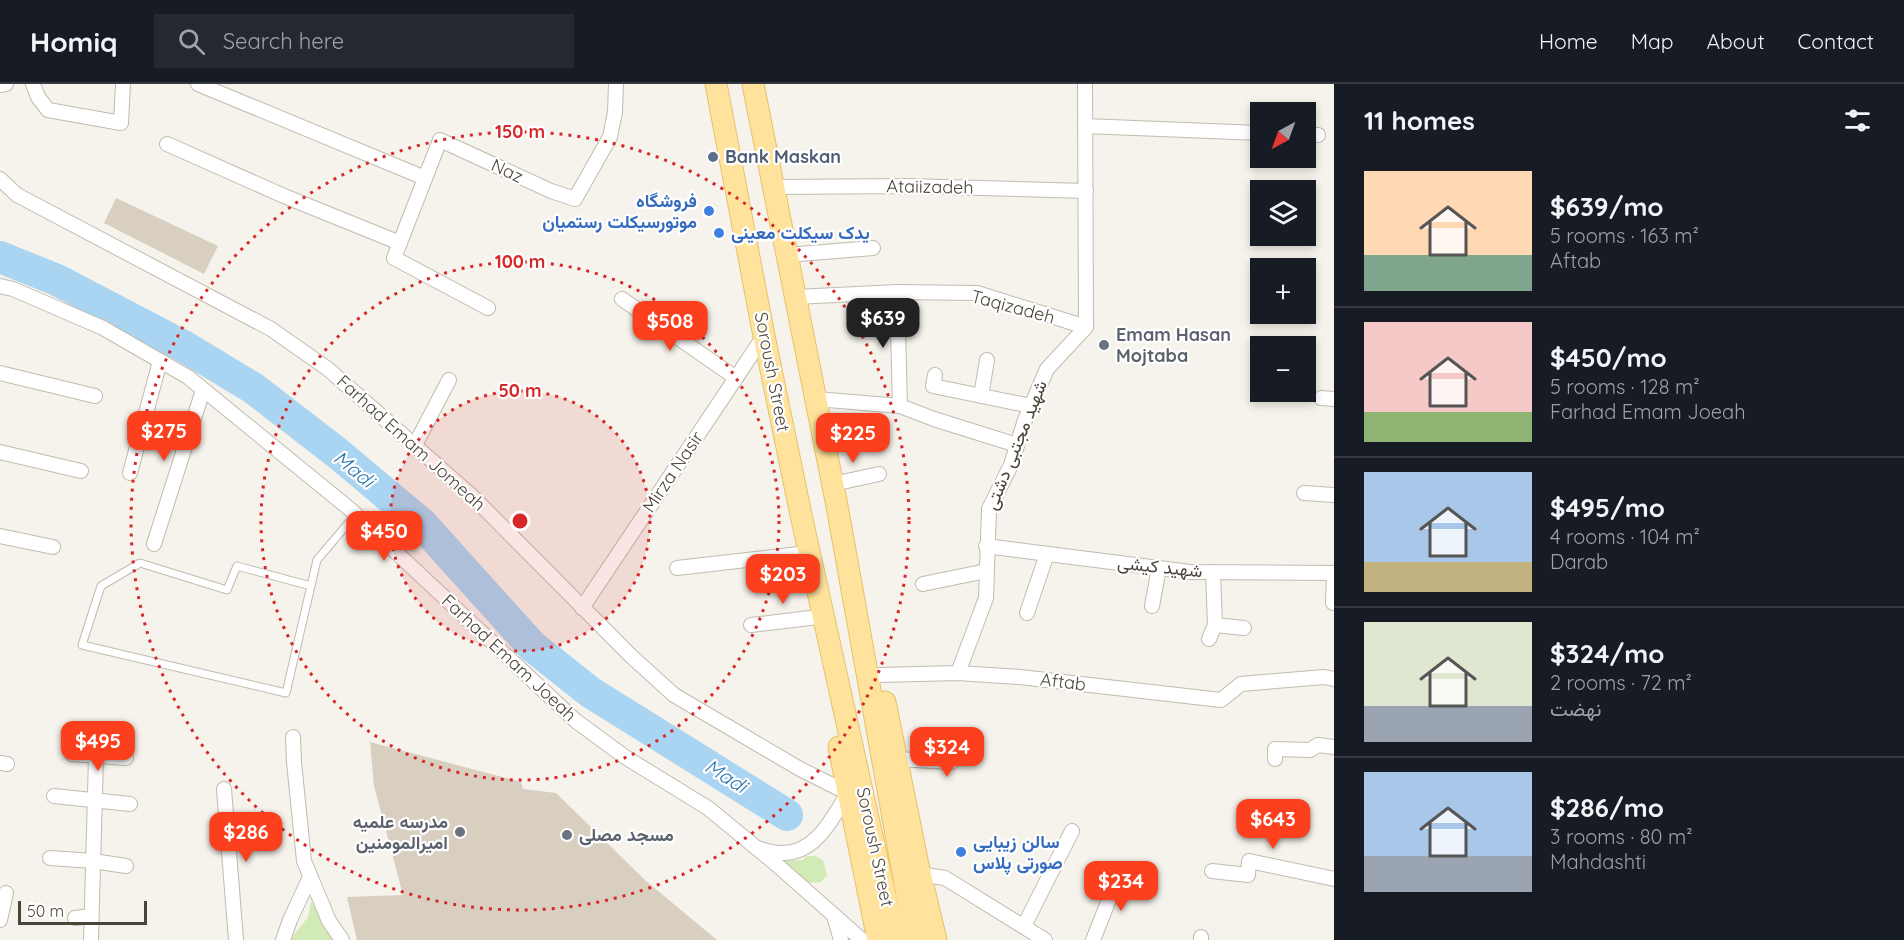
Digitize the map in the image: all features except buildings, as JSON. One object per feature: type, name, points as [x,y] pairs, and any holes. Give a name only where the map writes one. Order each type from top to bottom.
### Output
[{"type":"main road","name":"Soroush Street","points":[[716,84],[801,515],[895,940]]},
{"type":"main road","name":"Soroush Street","points":[[753,84],[762,152],[774,187],[837,506],[915,940]]},
{"type":"main road","points":[[837,506],[878,675],[936,940]]},
{"type":"main road","points":[[801,515],[848,793],[878,940]]},
{"type":"street","points":[[0,85],[6,84]]},
{"type":"street","points":[[33,84],[38,97],[48,110],[121,123],[123,84]]},
{"type":"street","points":[[198,84],[425,178]]},
{"type":"street","name":"Naz","points":[[400,243],[440,140],[551,191],[575,199],[610,137],[615,112],[616,84]]},
{"type":"street","points":[[1085,84],[1086,327]]},
{"type":"street","points":[[1085,126],[1250,133]]},
{"type":"street","points":[[167,144],[284,196],[400,243],[394,258],[488,308]]},
{"type":"street","name":"Farhad Emam Jomeah","points":[[0,179],[17,195],[271,329],[328,369],[473,497],[582,608],[675,695],[800,769],[848,793]]},
{"type":"street","name":"Ataiizadeh","points":[[774,187],[907,186],[1086,191]]},
{"type":"street","points":[[787,255],[873,248]]},
{"type":"street","name":"Farhad Emam Joeah","points":[[0,286],[13,289],[103,328],[188,377],[356,514],[576,721],[625,757],[708,808],[862,940]]},
{"type":"street","points":[[897,292],[900,406]]},
{"type":"street","name":"Taqizadeh","points":[[795,297],[897,292],[977,293],[1086,327]]},
{"type":"street","points":[[622,299],[736,378]]},
{"type":"street","name":"شهید مجتبی دشتی","points":[[958,673],[986,598],[988,509],[1011,465],[1031,405],[1047,369],[1086,327]]},
{"type":"street","name":"Mirza Nasir","points":[[582,608],[764,336]]},
{"type":"street","points":[[981,396],[987,360]]},
{"type":"street","points":[[130,473],[160,361]]},
{"type":"street","points":[[0,373],[95,396]]},
{"type":"street","points":[[935,375],[933,386],[1031,405]]},
{"type":"street","points":[[414,445],[449,380]]},
{"type":"street","points":[[154,544],[203,390]]},
{"type":"street","points":[[816,399],[900,406],[1017,445]]},
{"type":"street","points":[[0,452],[81,471]]},
{"type":"street","points":[[832,484],[879,474]]},
{"type":"street","points":[[1304,493],[1334,495]]},
{"type":"street","points":[[0,536],[53,547]]},
{"type":"street","name":"شهید کیشی","points":[[986,546],[1159,568],[1213,572],[1334,574]]},
{"type":"street","points":[[677,568],[807,553]]},
{"type":"street","points":[[1027,613],[1047,554]]},
{"type":"street","points":[[1152,606],[1159,568]]},
{"type":"street","points":[[923,584],[986,571]]},
{"type":"street","points":[[1209,639],[1215,625],[1213,572]]},
{"type":"street","points":[[1333,603],[1334,574]]},
{"type":"street","points":[[752,625],[818,616]]},
{"type":"street","points":[[1215,625],[1244,628]]},
{"type":"street","name":"Aftab","points":[[878,675],[958,673],[1020,677],[1221,700],[1242,684],[1324,677],[1334,679]]},
{"type":"street","points":[[293,737],[303,861],[329,921],[342,940]]},
{"type":"street","points":[[897,759],[951,762],[957,737]]},
{"type":"street","points":[[1275,759],[1275,749],[1310,750],[1318,745],[1334,747]]},
{"type":"street","points":[[72,754],[126,758]]},
{"type":"street","points":[[91,940],[96,757]]},
{"type":"street","points":[[224,789],[236,940]]},
{"type":"street","points":[[757,848],[778,853],[802,850],[814,843],[848,793]]},
{"type":"street","points":[[54,796],[130,804]]},
{"type":"street","points":[[1024,926],[1072,831]]},
{"type":"street","points":[[50,858],[126,866]]},
{"type":"street","points":[[1212,871],[1248,875],[1249,861],[1334,879]]},
{"type":"street","points":[[1093,940],[1120,872]]},
{"type":"street","points":[[920,874],[945,878],[1045,940]]},
{"type":"street","points":[[283,940],[310,877]]},
{"type":"street","points":[[0,920],[6,893]]},
{"type":"street","points":[[833,914],[841,940]]},
{"type":"street","points":[[75,918],[91,916]]},
{"type":"lane","points":[[724,84],[735,142],[730,157]]},
{"type":"lane","points":[[311,586],[237,566],[227,590],[140,563],[101,586],[82,645],[286,693],[311,586],[317,560],[356,514]]},
{"type":"green space","points":[[806,856],[815,856],[823,860],[827,875],[821,882],[809,883],[782,861],[803,860]]},
{"type":"green space","points":[[311,901],[333,940],[290,940],[308,917]]},
{"type":"waterway","name":"Madi","points":[[0,257],[57,280],[185,347],[253,388],[336,452],[422,524],[532,646],[590,692],[787,815]]},
{"type":"place","name":"Bank Maskan","points":[[713,157]]},
{"type":"place","name":"فروشگاه موتورسیکلت رستمیان","points":[[709,211]]},
{"type":"place","name":"یدک سیکلت معینی","points":[[719,233]]},
{"type":"place","name":"Emam Hasan Mojtaba","points":[[1104,345]]},
{"type":"place","name":"مدرسه علمیه امیرالمومنین","points":[[460,832]]},
{"type":"place","name":"مسجد مصلی","points":[[567,835]]},
{"type":"place","name":"سالن زیبایی صورتی پلاس","points":[[961,852]]}]
